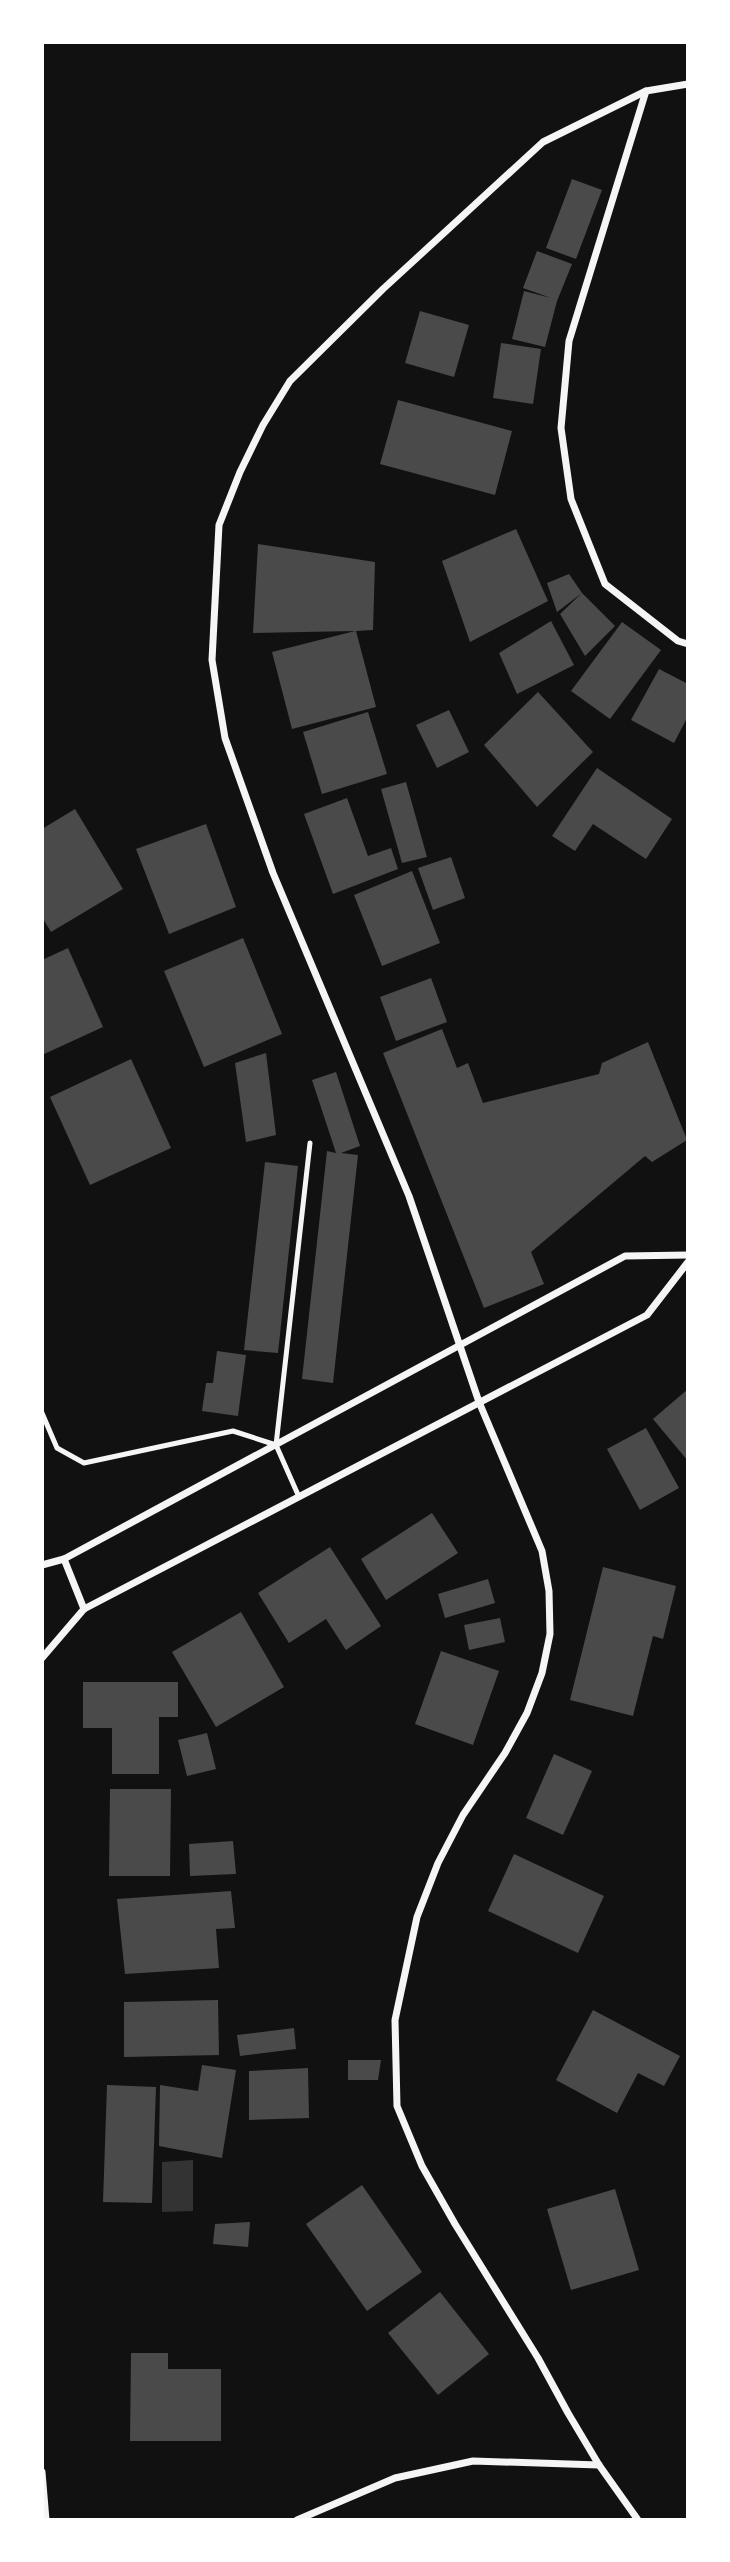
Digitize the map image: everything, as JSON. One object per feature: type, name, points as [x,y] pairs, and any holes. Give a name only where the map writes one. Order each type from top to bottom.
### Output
[{"type":"street","points":[[638,2520],[599,2465],[538,2358],[455,2224],[422,2166],[397,2106],[395,2020],[417,1917],[438,1863],[463,1815],[505,1753],[527,1713],[542,1673],[550,1634],[549,1591],[542,1550],[479,1402],[409,1196],[273,873],[225,738],[212,660],[219,525],[263,425],[290,381],[383,289],[543,142],[646,91],[688,84]]},
{"type":"street","points":[[646,91],[569,341],[561,428],[571,499],[605,584],[678,641],[688,644]]},
{"type":"street","points":[[42,1565],[64,1559],[625,1256],[688,1255]]},
{"type":"street","points":[[42,1658],[84,1609],[647,1315],[688,1262]]},
{"type":"street","points":[[64,1559],[84,1609]]},
{"type":"street","points":[[296,2520],[396,2478],[473,2461],[599,2465]]},
{"type":"street","points":[[42,2472],[46,2520]]},
{"type":"lane","points":[[299,1497],[276,1445],[310,1143]]},
{"type":"lane","points":[[42,1413],[57,1448],[84,1462],[233,1431],[276,1445]]},
{"type":"shaded area","points":[[193,2160],[193,2211],[162,2212],[162,2162]]},
{"type":"building","points":[[572,179],[602,190],[576,259],[546,248]]},
{"type":"building","points":[[537,251],[572,264],[557,301],[545,347],[512,339],[524,291],[551,298],[523,288]]},
{"type":"building","points":[[420,311],[469,325],[454,377],[405,363]]},
{"type":"building","points":[[501,343],[541,349],[533,404],[493,398]]},
{"type":"building","points":[[398,400],[512,431],[495,495],[380,464]]},
{"type":"building","points":[[516,529],[548,601],[470,642],[442,561]]},
{"type":"building","points":[[258,544],[375,562],[373,630],[356,631],[376,707],[292,729],[272,652],[355,631],[253,633]]},
{"type":"building","points":[[569,574],[582,593],[557,612],[547,583]]},
{"type":"building","points":[[582,593],[615,626],[585,656],[560,614]]},
{"type":"building","points":[[551,621],[574,665],[517,694],[499,653]]},
{"type":"building","points":[[622,622],[661,650],[610,719],[571,691]]},
{"type":"building","points":[[659,669],[688,684],[688,716],[674,743],[631,720]]},
{"type":"building","points":[[538,692],[593,752],[537,807],[484,745]]},
{"type":"building","points":[[449,710],[469,752],[437,768],[416,725]]},
{"type":"building","points":[[368,712],[387,774],[322,794],[303,732]]},
{"type":"building","points":[[597,768],[672,819],[646,859],[593,824],[575,851],[552,836]]},
{"type":"building","points":[[406,782],[427,857],[402,863],[381,789]]},
{"type":"building","points":[[347,798],[368,856],[391,848],[398,869],[333,894],[304,814]]},
{"type":"building","points":[[75,809],[123,889],[51,932],[42,917],[42,829]]},
{"type":"building","points":[[206,824],[236,907],[169,934],[136,849]]},
{"type":"building","points":[[451,857],[465,898],[433,910],[418,868]]},
{"type":"building","points":[[412,871],[440,943],[382,966],[354,895]]},
{"type":"building","points":[[243,938],[282,1034],[204,1067],[164,971]]},
{"type":"building","points":[[68,948],[103,1027],[42,1055],[42,960]]},
{"type":"building","points":[[431,978],[447,1022],[396,1041],[380,997]]},
{"type":"building","points":[[442,1029],[457,1068],[468,1063],[483,1103],[599,1074],[602,1063],[648,1042],[687,1140],[652,1162],[645,1156],[531,1252],[544,1284],[484,1308],[383,1053]]},
{"type":"building","points":[[266,1053],[276,1135],[246,1142],[235,1063]]},
{"type":"building","points":[[131,1059],[171,1148],[90,1185],[50,1097]]},
{"type":"building","points":[[336,1072],[360,1146],[341,1153],[358,1155],[333,1383],[302,1379],[327,1151],[336,1153],[312,1080]]},
{"type":"building","points":[[265,1162],[298,1166],[278,1353],[244,1350]]},
{"type":"building","points":[[217,1351],[246,1355],[238,1416],[202,1411],[206,1383],[213,1383]]},
{"type":"building","points":[[688,1389],[688,1461],[653,1419]]},
{"type":"building","points":[[646,1428],[679,1488],[640,1510],[607,1449]]},
{"type":"building","points":[[432,1513],[458,1553],[386,1600],[361,1559]]},
{"type":"building","points":[[330,1547],[381,1626],[346,1650],[326,1619],[289,1643],[258,1593]]},
{"type":"building","points":[[603,1567],[676,1586],[663,1639],[653,1636],[633,1716],[570,1700]]},
{"type":"building","points":[[488,1579],[495,1603],[445,1618],[438,1594]]},
{"type":"building","points":[[241,1612],[284,1687],[216,1727],[172,1652]]},
{"type":"building","points":[[500,1618],[505,1642],[469,1650],[464,1625]]},
{"type":"building","points":[[441,1651],[499,1671],[473,1745],[415,1724]]},
{"type":"building","points":[[83,1682],[178,1682],[178,1717],[159,1717],[159,1774],[112,1774],[112,1728],[83,1728]]},
{"type":"building","points":[[207,1733],[216,1769],[187,1776],[178,1740]]},
{"type":"building","points":[[554,1754],[592,1771],[563,1835],[526,1818]]},
{"type":"building","points":[[110,1789],[171,1789],[170,1876],[109,1876]]},
{"type":"building","points":[[233,1841],[236,1874],[190,1876],[189,1844]]},
{"type":"building","points":[[514,1854],[604,1896],[578,1953],[488,1911]]},
{"type":"building","points":[[231,1891],[235,1928],[216,1929],[219,1968],[125,1974],[117,1899]]},
{"type":"building","points":[[218,2000],[219,2055],[124,2057],[124,2002]]},
{"type":"building","points":[[593,2010],[680,2056],[664,2086],[638,2073],[617,2113],[556,2080]]},
{"type":"building","points":[[294,2028],[296,2049],[240,2056],[237,2035]]},
{"type":"building","points":[[348,2060],[381,2060],[378,2080],[348,2080]]},
{"type":"building","points":[[202,2065],[236,2070],[222,2158],[159,2146],[160,2085],[198,2091]]},
{"type":"building","points":[[308,2068],[309,2118],[249,2120],[249,2071]]},
{"type":"building","points":[[107,2085],[156,2087],[152,2203],[103,2202]]},
{"type":"building","points":[[362,2185],[422,2272],[367,2311],[306,2224]]},
{"type":"building","points":[[615,2189],[639,2270],[571,2290],[547,2209]]},
{"type":"building","points":[[250,2222],[248,2247],[213,2244],[215,2224]]},
{"type":"building","points":[[440,2292],[489,2354],[438,2395],[388,2333]]},
{"type":"building","points":[[131,2353],[168,2353],[168,2369],[221,2369],[221,2441],[130,2441]]}]
